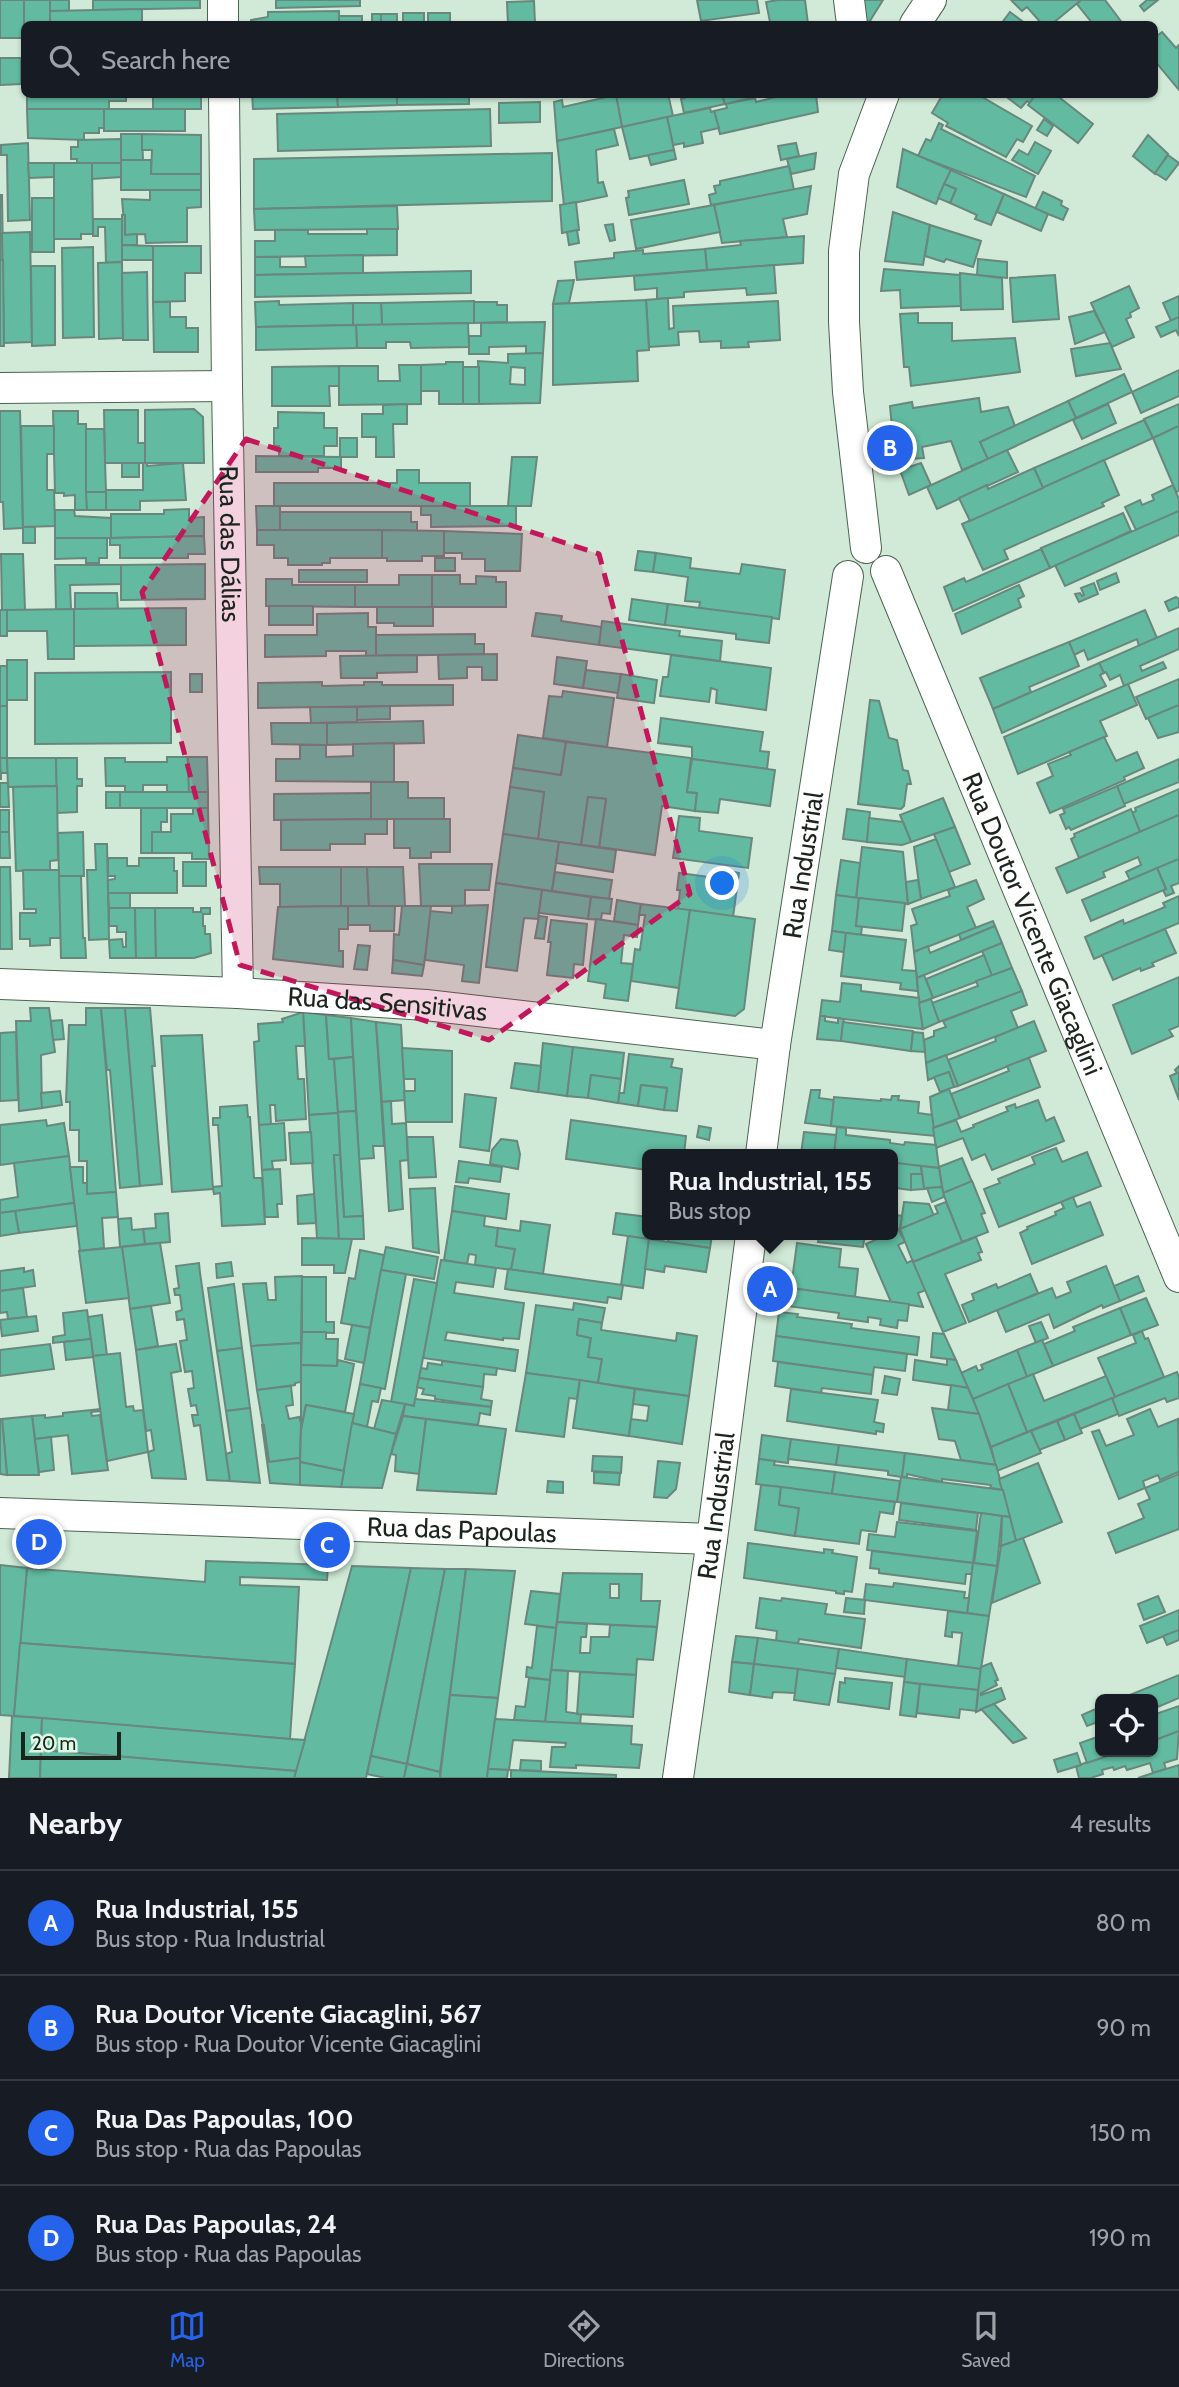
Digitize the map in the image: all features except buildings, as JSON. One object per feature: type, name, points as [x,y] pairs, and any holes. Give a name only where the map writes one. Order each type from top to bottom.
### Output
[{"type":"street","points":[[223,0],[223,21]]},
{"type":"street","points":[[849,0],[852,21]]},
{"type":"street","points":[[917,21],[931,0]]},
{"type":"street","name":"Rua das Dálias","points":[[224,98],[238,992]]},
{"type":"street","points":[[866,548],[848,392],[844,251],[854,174],[882,98]]},
{"type":"street","points":[[0,388],[227,386]]},
{"type":"street","points":[[866,548],[877,550],[882,555],[886,571],[884,579],[870,587],[859,586],[848,576],[847,569],[850,558],[858,550],[866,548]]},
{"type":"street","name":"Rua Doutor Vicente Giacaglini","points":[[886,571],[1179,1277]]},
{"type":"street","name":"Rua Industrial","points":[[762,1149],[775,1045],[848,576]]},
{"type":"street","name":"Rua das Sensitivas","points":[[0,984],[238,992],[426,1005],[775,1045]]},
{"type":"street","name":"Rua Industrial","points":[[678,1778],[750,1240]]},
{"type":"street","name":"Rua das Papoulas","points":[[0,1513],[712,1539]]},
{"type":"highlighted area","points":[[246,439],[599,554],[690,894],[489,1040],[240,965],[142,592]]},
{"type":"place","name":"Rua Doutor Vicente Giacaglini, 567","points":[[890,448]]},
{"type":"place","name":"Rua Industrial, 155","points":[[770,1289]]},
{"type":"place","name":"Rua Das Papoulas, 24","points":[[39,1542]]},
{"type":"place","name":"Rua Das Papoulas, 100","points":[[327,1545]]}]
